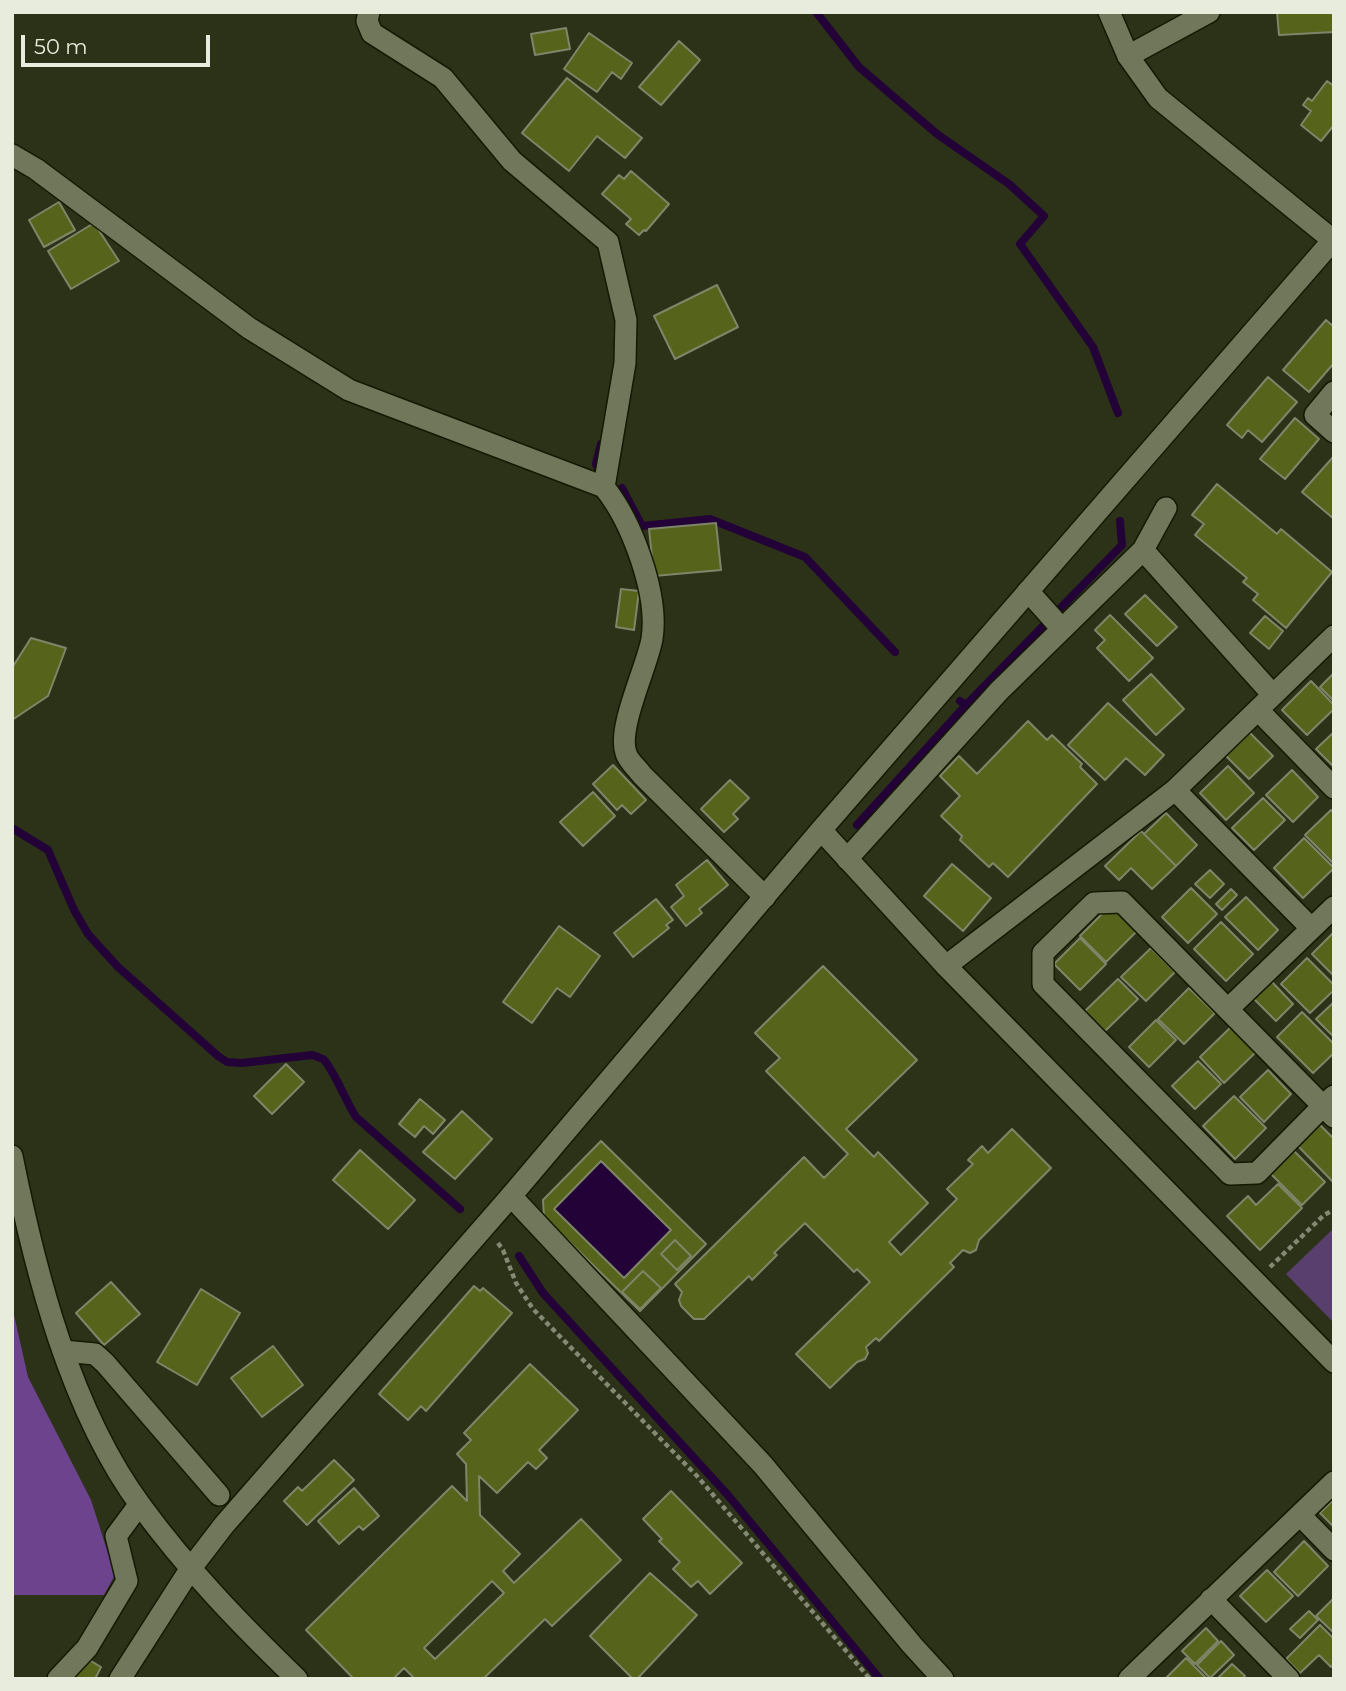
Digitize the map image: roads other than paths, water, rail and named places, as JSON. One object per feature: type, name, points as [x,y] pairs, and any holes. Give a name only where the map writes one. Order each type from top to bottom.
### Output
[{"type":"street","points":[[369,12],[367,21],[372,33],[443,78],[512,161],[608,242],[626,320],[625,363],[604,487]]},
{"type":"street","points":[[120,1679],[191,1568],[233,1515],[511,1196],[821,830],[1333,240],[1158,98],[1128,56],[1109,12]]},
{"type":"street","points":[[1128,56],[1209,12]]},
{"type":"street","points":[[12,155],[36,169],[249,328],[349,390],[604,487],[620,512],[638,553],[650,585],[654,613],[652,639],[628,721],[624,745],[626,756],[765,897]]},
{"type":"street","points":[[1334,392],[1315,415],[1334,432]]},
{"type":"street","points":[[848,859],[999,691],[1055,620],[1143,550],[1166,508]]},
{"type":"street","points":[[1143,550],[1273,695]]},
{"type":"street","points":[[1028,591],[1055,620]]},
{"type":"street","points":[[946,966],[1175,790],[1334,636]]},
{"type":"street","points":[[1258,710],[1334,788]]},
{"type":"street","points":[[1175,790],[1311,928]]},
{"type":"street","points":[[821,830],[946,966],[1334,1362]]},
{"type":"street","points":[[1122,901],[1228,1009],[1330,1106],[1257,1172],[1230,1174],[1043,984],[1043,953],[1094,903],[1122,901]]},
{"type":"street","points":[[1228,1009],[1334,907]]},
{"type":"street","points":[[12,1156],[19,1224],[84,1406],[105,1447],[139,1505],[191,1568],[228,1612],[297,1679]]},
{"type":"street","points":[[511,1196],[763,1465],[943,1679]]},
{"type":"street","points":[[64,1350],[95,1354],[105,1363],[219,1495]]},
{"type":"street","points":[[1129,1679],[1334,1482]]},
{"type":"street","points":[[58,1679],[87,1648],[127,1581],[116,1536],[139,1505]]},
{"type":"street","points":[[1300,1516],[1334,1550]]},
{"type":"street","points":[[1211,1599],[1289,1679]]},
{"type":"waterway","points":[[816,12],[859,67],[937,134],[1009,184],[1044,216],[1020,244],[1093,347],[1118,413]]},
{"type":"waterway","points":[[598,469],[596,464],[601,444]]},
{"type":"waterway","points":[[622,488],[642,526],[710,519],[805,557],[895,652]]},
{"type":"waterway","points":[[966,705],[1122,545],[1120,521]]},
{"type":"waterway","points":[[857,825],[966,705],[960,701]]},
{"type":"waterway","points":[[12,828],[48,850],[74,910],[88,934],[118,967],[218,1056],[227,1062],[242,1063],[312,1055],[323,1059],[356,1117],[460,1209]]},
{"type":"waterway","points":[[519,1256],[543,1293],[727,1494],[880,1679]]}]
